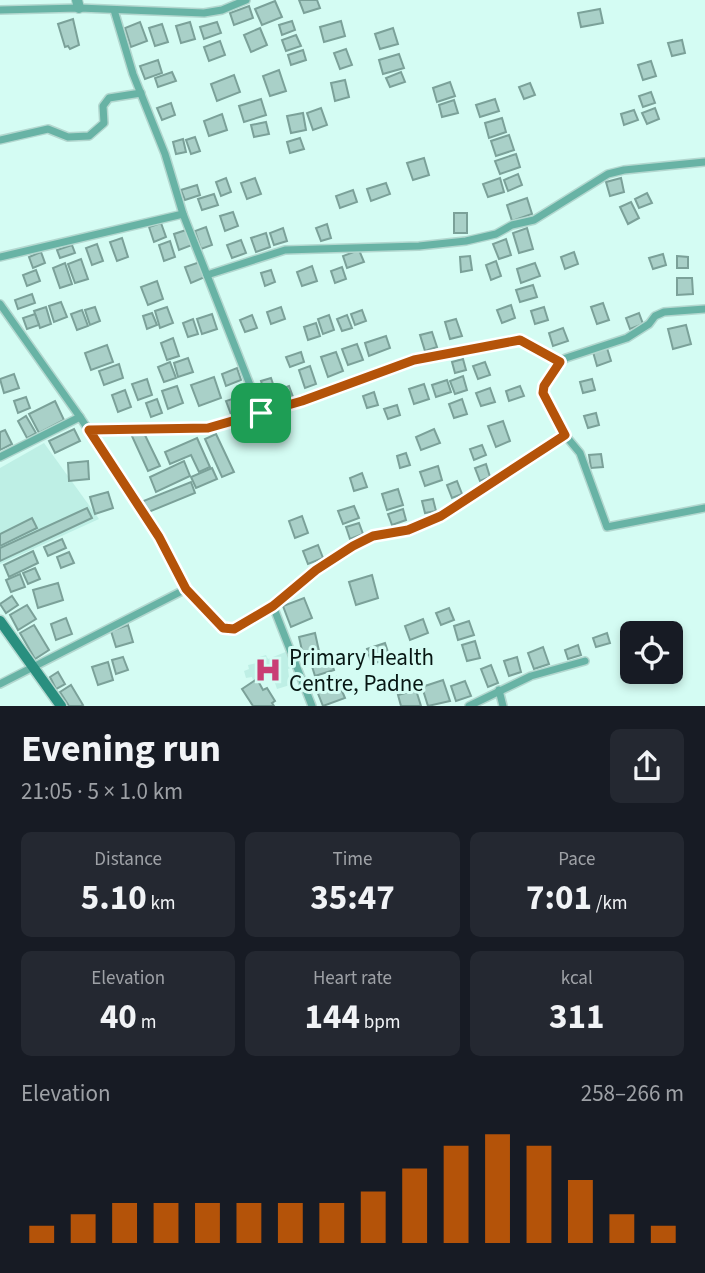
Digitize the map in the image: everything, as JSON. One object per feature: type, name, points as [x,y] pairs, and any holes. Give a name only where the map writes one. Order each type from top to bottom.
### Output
[{"type":"main road","points":[[0,621],[61,706]]},
{"type":"street","points":[[0,10],[78,4],[114,10],[204,13],[222,10],[246,0]]},
{"type":"street","points":[[114,10],[141,93],[165,154],[183,214],[261,413]]},
{"type":"street","points":[[0,140],[48,129],[68,137],[89,136],[104,123],[103,106],[109,98],[141,93]]},
{"type":"street","points":[[207,275],[285,250],[419,246],[486,237],[544,215],[551,208],[608,174],[705,162]]},
{"type":"street","points":[[0,257],[183,214]]},
{"type":"street","points":[[0,304],[89,430],[159,537],[186,589],[223,628],[234,629],[273,606],[316,570],[353,546],[373,536],[408,530],[441,516],[565,435]]},
{"type":"street","points":[[705,309],[664,312],[627,338],[560,362],[544,386],[543,393],[565,435],[580,453],[607,527],[705,508]]},
{"type":"street","points":[[89,430],[208,428],[302,401],[414,360],[520,340],[560,362]]},
{"type":"street","points":[[0,457],[80,417]]},
{"type":"street","points":[[0,684],[186,589]]},
{"type":"street","points":[[273,606],[312,706]]},
{"type":"street","points":[[469,706],[531,676],[585,661]]},
{"type":"street","points":[[499,690],[503,706]]},
{"type":"shaded area","points":[[44,443],[99,519],[0,564],[0,468]]},
{"type":"shaded area","name":"Primary Health Centre, Padne","points":[[288,651],[293,667],[288,669],[290,685],[277,689],[272,674],[253,680],[252,677],[246,678],[244,671],[249,669],[248,665],[257,663],[256,658],[266,655],[268,659]]},
{"type":"building","points":[[299,0],[317,0],[320,8],[304,13]]},
{"type":"building","points":[[275,1],[282,17],[262,25],[255,9]]},
{"type":"building","points":[[249,6],[253,18],[234,25],[230,13]]},
{"type":"building","points":[[600,9],[603,23],[581,27],[578,13]]},
{"type":"building","points":[[73,19],[79,45],[70,49],[65,47],[58,24]]},
{"type":"building","points":[[292,21],[295,30],[282,35],[279,25]]},
{"type":"building","points":[[341,21],[345,36],[324,42],[320,27]]},
{"type":"building","points":[[140,22],[147,41],[131,47],[125,28]]},
{"type":"building","points":[[190,22],[195,39],[181,43],[176,26]]},
{"type":"building","points":[[217,22],[221,33],[204,39],[200,27]]},
{"type":"building","points":[[162,24],[168,42],[155,46],[149,28]]},
{"type":"building","points":[[260,28],[267,45],[251,52],[244,35]]},
{"type":"building","points":[[393,28],[398,44],[380,49],[375,34]]},
{"type":"building","points":[[296,35],[301,46],[286,51],[282,40]]},
{"type":"building","points":[[682,40],[685,53],[672,56],[668,43]]},
{"type":"building","points":[[220,41],[225,55],[209,61],[204,47]]},
{"type":"building","points":[[346,49],[352,65],[340,69],[334,53]]},
{"type":"building","points":[[303,50],[306,60],[291,65],[288,55]]},
{"type":"building","points":[[399,54],[404,68],[383,74],[379,60]]},
{"type":"building","points":[[158,60],[162,73],[145,79],[140,66]]},
{"type":"building","points":[[651,61],[656,76],[643,80],[638,65]]},
{"type":"building","points":[[279,70],[286,91],[270,96],[263,76]]},
{"type":"building","points":[[172,72],[176,81],[158,87],[155,78]]},
{"type":"building","points":[[401,72],[405,82],[390,87],[386,78]]},
{"type":"building","points":[[234,75],[240,92],[217,101],[211,84]]},
{"type":"building","points":[[345,80],[349,97],[335,101],[331,83]]},
{"type":"building","points":[[450,82],[455,96],[437,102],[433,88]]},
{"type":"building","points":[[530,83],[535,95],[524,99],[519,87]]},
{"type":"building","points":[[651,92],[655,103],[643,107],[639,96]]},
{"type":"building","points":[[261,99],[266,115],[244,122],[239,106]]},
{"type":"building","points":[[495,99],[499,111],[480,117],[476,105]]},
{"type":"building","points":[[454,100],[458,113],[442,117],[439,105]]},
{"type":"building","points":[[171,103],[175,115],[162,120],[157,108]]},
{"type":"building","points":[[321,108],[327,125],[313,130],[307,113]]},
{"type":"building","points":[[655,108],[659,119],[647,124],[642,113]]},
{"type":"building","points":[[634,110],[638,120],[624,125],[621,114]]},
{"type":"building","points":[[303,113],[306,130],[291,133],[287,116]]},
{"type":"building","points":[[222,114],[227,130],[209,136],[204,121]]},
{"type":"building","points":[[502,118],[506,132],[489,138],[485,123]]},
{"type":"building","points":[[266,122],[269,134],[254,137],[251,125]]},
{"type":"building","points":[[509,135],[514,150],[496,156],[491,141]]},
{"type":"building","points":[[195,137],[200,151],[191,154],[186,140]]},
{"type":"building","points":[[300,138],[304,149],[290,153],[287,142]]},
{"type":"building","points":[[183,139],[186,152],[176,154],[173,142]]},
{"type":"building","points":[[516,154],[520,167],[500,174],[495,161]]},
{"type":"building","points":[[424,158],[429,175],[413,180],[407,163]]},
{"type":"building","points":[[518,174],[522,185],[508,191],[504,180]]},
{"type":"building","points":[[226,178],[231,192],[221,196],[216,182]]},
{"type":"building","points":[[255,178],[261,194],[247,199],[241,183]]},
{"type":"building","points":[[500,178],[504,192],[488,197],[483,184]]},
{"type":"building","points":[[621,178],[624,192],[610,196],[606,182]]},
{"type":"building","points":[[386,183],[390,194],[371,201],[367,189]]},
{"type":"building","points":[[197,185],[200,195],[185,200],[181,190]]},
{"type":"building","points":[[353,190],[357,202],[340,208],[336,196]]},
{"type":"building","points":[[647,193],[652,203],[639,208],[635,199]]},
{"type":"building","points":[[214,194],[218,205],[202,210],[198,199]]},
{"type":"building","points":[[527,198],[532,214],[512,221],[507,205]]},
{"type":"building","points":[[631,202],[639,218],[628,224],[620,207]]},
{"type":"building","points":[[233,212],[238,226],[225,231],[220,216]]},
{"type":"building","points":[[454,213],[467,213],[467,233],[454,233]]},
{"type":"building","points":[[161,223],[166,237],[154,242],[149,227]]},
{"type":"building","points":[[327,224],[331,238],[321,241],[316,228]]},
{"type":"building","points":[[206,227],[212,245],[201,249],[195,231]]},
{"type":"building","points":[[283,228],[287,241],[274,245],[270,233]]},
{"type":"building","points":[[527,228],[533,249],[519,253],[513,233]]},
{"type":"building","points":[[186,230],[192,245],[179,250],[174,234]]},
{"type":"building","points":[[266,233],[270,247],[256,252],[251,238]]},
{"type":"building","points":[[122,238],[128,257],[117,261],[110,242]]},
{"type":"building","points":[[506,239],[511,255],[499,259],[493,244]]},
{"type":"building","points":[[241,240],[246,253],[232,258],[227,245]]},
{"type":"building","points":[[170,241],[175,257],[164,261],[159,245]]},
{"type":"building","points":[[97,244],[103,261],[92,265],[86,248]]},
{"type":"building","points":[[72,245],[75,253],[60,258],[57,250]]},
{"type":"building","points":[[359,250],[364,262],[347,268],[343,256]]},
{"type":"building","points":[[41,252],[45,263],[33,268],[29,257]]},
{"type":"building","points":[[574,252],[578,264],[565,269],[561,257]]},
{"type":"building","points":[[663,254],[666,265],[653,269],[649,258]]},
{"type":"building","points":[[470,256],[472,270],[461,272],[460,257]]},
{"type":"building","points":[[677,256],[688,257],[688,268],[677,268]]},
{"type":"building","points":[[81,259],[88,279],[75,283],[68,264]]},
{"type":"building","points":[[496,261],[501,276],[491,280],[486,265]]},
{"type":"building","points":[[200,262],[205,277],[191,283],[185,267]]},
{"type":"building","points":[[65,263],[72,284],[60,288],[53,268]]},
{"type":"building","points":[[535,263],[540,276],[521,283],[517,269]]},
{"type":"building","points":[[312,266],[317,281],[302,286],[297,272]]},
{"type":"building","points":[[342,267],[346,279],[335,283],[331,271]]},
{"type":"building","points":[[36,270],[40,281],[27,286],[23,275]]},
{"type":"building","points":[[271,270],[275,282],[265,286],[261,273]]},
{"type":"building","points":[[677,278],[692,278],[693,294],[677,295]]},
{"type":"building","points":[[157,281],[163,299],[148,305],[141,287]]},
{"type":"building","points":[[533,285],[537,297],[520,302],[516,290]]},
{"type":"building","points":[[32,294],[35,303],[18,309],[15,300]]},
{"type":"building","points":[[61,302],[67,317],[54,322],[49,306]]},
{"type":"building","points":[[603,303],[609,320],[597,324],[591,307]]},
{"type":"building","points":[[511,305],[515,318],[502,323],[497,310]]},
{"type":"building","points":[[46,307],[51,324],[40,328],[34,311]]},
{"type":"building","points":[[95,307],[100,321],[90,325],[85,310]]},
{"type":"building","points":[[167,307],[173,323],[160,328],[155,311]]},
{"type":"building","points":[[281,307],[285,319],[271,324],[267,312]]},
{"type":"building","points":[[544,307],[548,320],[535,324],[531,311]]},
{"type":"building","points":[[82,310],[88,326],[77,330],[71,314]]},
{"type":"building","points":[[362,310],[366,321],[355,325],[351,314]]},
{"type":"building","points":[[152,313],[157,325],[147,329],[143,316]]},
{"type":"building","points":[[639,313],[643,324],[630,329],[626,318]]},
{"type":"building","points":[[35,314],[39,325],[27,329],[23,318]]},
{"type":"building","points":[[212,314],[217,329],[202,334],[197,319]]},
{"type":"building","points":[[252,315],[257,328],[245,332],[240,320]]},
{"type":"building","points":[[329,315],[334,330],[323,334],[318,319]]},
{"type":"building","points":[[347,315],[352,328],[342,331],[337,319]]},
{"type":"building","points":[[193,319],[198,334],[188,337],[183,323]]},
{"type":"building","points":[[456,319],[462,336],[450,339],[445,322]]},
{"type":"building","points":[[316,323],[320,336],[308,340],[304,327]]},
{"type":"building","points":[[686,325],[691,344],[673,349],[668,329]]},
{"type":"building","points":[[563,328],[568,341],[553,346],[549,333]]},
{"type":"building","points":[[432,332],[437,347],[425,351],[420,335]]},
{"type":"building","points":[[386,336],[390,348],[369,356],[365,343]]},
{"type":"building","points":[[173,338],[179,356],[167,360],[161,343]]},
{"type":"building","points":[[357,344],[363,360],[348,365],[342,349]]},
{"type":"building","points":[[107,345],[113,362],[91,370],[85,353]]},
{"type":"building","points":[[607,348],[611,361],[597,366],[593,352]]},
{"type":"building","points":[[301,352],[304,362],[290,367],[286,357]]},
{"type":"building","points":[[336,352],[343,371],[328,377],[321,357]]},
{"type":"building","points":[[188,358],[193,372],[178,377],[174,363]]},
{"type":"building","points":[[463,359],[466,370],[455,373],[452,362]]},
{"type":"building","points":[[170,362],[176,378],[164,382],[158,367]]},
{"type":"building","points":[[485,362],[490,375],[478,379],[473,366]]},
{"type":"building","points":[[119,364],[123,378],[104,385],[99,371]]},
{"type":"building","points":[[310,366],[316,384],[305,388],[299,370]]},
{"type":"building","points":[[237,368],[241,380],[226,386],[222,374]]},
{"type":"building","points":[[14,374],[19,388],[4,393],[0,379]]},
{"type":"building","points":[[463,376],[467,390],[455,394],[450,381]]},
{"type":"building","points":[[214,377],[221,398],[199,406],[191,385]]},
{"type":"building","points":[[271,378],[275,390],[265,394],[261,381]]},
{"type":"building","points":[[147,379],[152,395],[138,400],[132,384]]},
{"type":"building","points":[[592,379],[595,390],[583,393],[580,382]]},
{"type":"building","points":[[447,380],[451,392],[436,397],[432,385]]},
{"type":"building","points":[[424,384],[429,399],[414,404],[409,389]]},
{"type":"building","points":[[177,386],[183,403],[168,409],[162,391]]},
{"type":"building","points":[[289,386],[293,397],[282,401],[278,390]]},
{"type":"building","points":[[520,386],[524,396],[509,401],[506,391]]},
{"type":"building","points":[[490,388],[495,402],[481,406],[476,393]]},
{"type":"building","points":[[125,390],[131,407],[118,412],[112,395]]},
{"type":"building","points":[[374,392],[378,405],[367,408],[363,396]]},
{"type":"building","points":[[26,397],[30,408],[18,413],[14,401]]},
{"type":"building","points":[[238,397],[243,413],[232,417],[226,401]]},
{"type":"building","points":[[157,399],[162,413],[151,417],[146,403]]},
{"type":"building","points":[[462,399],[467,414],[454,418],[449,404]]},
{"type":"building","points":[[55,401],[64,420],[39,433],[29,414]]},
{"type":"building","points":[[397,405],[400,415],[388,419],[384,409]]},
{"type":"building","points":[[596,413],[599,425],[588,428],[584,416]]},
{"type":"building","points":[[26,416],[36,433],[27,438],[18,421]]},
{"type":"building","points":[[503,421],[510,441],[496,447],[488,426]]},
{"type":"building","points":[[74,429],[80,441],[55,453],[49,441]]},
{"type":"building","points":[[142,429],[160,466],[148,471],[131,434]]},
{"type":"building","points":[[434,429],[440,443],[421,450],[416,437]]},
{"type":"building","points":[[5,430],[12,444],[0,450],[0,432]]},
{"type":"building","points":[[216,434],[234,472],[222,477],[205,439]]},
{"type":"building","points":[[197,438],[210,467],[199,472],[191,455],[170,464],[165,452]]},
{"type":"building","points":[[482,445],[486,455],[474,460],[470,449]]},
{"type":"building","points":[[406,453],[410,465],[400,468],[397,456]]},
{"type":"building","points":[[601,454],[603,467],[591,468],[589,455]]},
{"type":"building","points":[[88,461],[89,479],[69,481],[68,463]]},
{"type":"building","points":[[184,461],[190,476],[156,492],[150,477]]},
{"type":"building","points":[[486,464],[490,477],[480,481],[475,468]]},
{"type":"building","points":[[438,466],[442,480],[425,486],[420,472]]},
{"type":"building","points":[[212,468],[217,479],[196,488],[191,477]]},
{"type":"building","points":[[362,473],[367,487],[354,491],[350,478]]},
{"type":"building","points":[[457,481],[462,494],[452,498],[447,485]]},
{"type":"building","points":[[191,482],[195,493],[146,513],[141,502]]},
{"type":"building","points":[[398,489],[403,505],[387,510],[382,494]]},
{"type":"building","points":[[108,492],[113,508],[95,514],[90,497]]},
{"type":"building","points":[[433,499],[436,511],[425,513],[422,501]]},
{"type":"building","points":[[354,506],[359,518],[343,524],[338,511]]},
{"type":"building","points":[[87,508],[92,518],[0,561],[0,548]]},
{"type":"building","points":[[403,509],[406,520],[392,525],[388,514]]},
{"type":"building","points":[[302,516],[308,533],[295,538],[289,521]]},
{"type":"building","points":[[32,518],[37,528],[0,546],[0,534]]},
{"type":"building","points":[[359,523],[363,534],[350,539],[346,527]]},
{"type":"building","points":[[62,539],[66,548],[48,556],[44,547]]},
{"type":"building","points":[[318,545],[323,558],[308,564],[303,551]]},
{"type":"building","points":[[33,551],[38,563],[9,577],[4,565]]},
{"type":"building","points":[[69,552],[74,563],[61,568],[57,557]]},
{"type":"building","points":[[35,568],[40,579],[28,584],[23,573]]},
{"type":"building","points":[[20,574],[25,587],[11,592],[6,580]]},
{"type":"building","points":[[372,575],[378,598],[356,605],[349,582]]},
{"type":"building","points":[[58,583],[63,600],[38,608],[33,590]]},
{"type":"building","points":[[12,596],[18,605],[6,613],[0,604]]},
{"type":"building","points":[[304,598],[312,618],[291,627],[283,606]]},
{"type":"building","points":[[27,605],[36,619],[18,630],[10,615]]},
{"type":"building","points":[[449,608],[454,620],[441,625],[436,613]]},
{"type":"building","points":[[66,618],[72,634],[56,640],[51,624]]},
{"type":"building","points":[[423,619],[428,633],[410,640],[405,626]]},
{"type":"building","points":[[469,621],[474,635],[458,640],[454,626]]},
{"type":"building","points":[[34,625],[49,650],[35,659],[20,633]]},
{"type":"building","points":[[128,625],[133,642],[116,647],[111,631]]},
{"type":"building","points":[[315,633],[319,651],[303,655],[299,637]]},
{"type":"building","points":[[607,633],[610,643],[596,647],[593,638]]},
{"type":"building","points":[[475,641],[480,658],[467,661],[462,645]]},
{"type":"building","points":[[385,643],[390,658],[372,664],[367,649]]},
{"type":"building","points":[[578,645],[581,655],[568,659],[565,650]]},
{"type":"building","points":[[543,647],[549,664],[534,669],[528,653]]},
{"type":"building","points":[[329,654],[334,670],[315,676],[310,660]]},
{"type":"building","points":[[123,657],[128,670],[116,674],[112,660]]},
{"type":"building","points":[[517,657],[521,672],[509,676],[504,661]]},
{"type":"building","points":[[108,662],[113,680],[98,685],[92,667]]},
{"type":"building","points":[[491,665],[498,683],[488,687],[481,669]]},
{"type":"building","points":[[58,672],[65,684],[56,689],[50,677]]},
{"type":"building","points":[[336,677],[345,698],[323,706],[315,686]]},
{"type":"building","points":[[257,679],[263,690],[267,688],[275,701],[272,703],[274,706],[253,706],[242,689]]},
{"type":"building","points":[[443,680],[450,701],[428,706],[422,687]]},
{"type":"building","points":[[465,681],[471,696],[456,701],[451,686]]},
{"type":"building","points":[[71,685],[83,705],[69,706],[60,692]]},
{"type":"building","points":[[416,690],[421,706],[401,706],[398,695]]},
{"type":"place","name":"Primary Health Centre, Padne","points":[[268,670]]},
{"type":"route","points":[[520,340],[560,362],[544,386],[543,393],[565,435],[441,516],[408,530],[373,536],[353,546],[316,570],[273,606],[234,629],[223,628],[186,589],[159,537],[89,430],[208,428],[261,413],[414,360],[520,340]]}]
